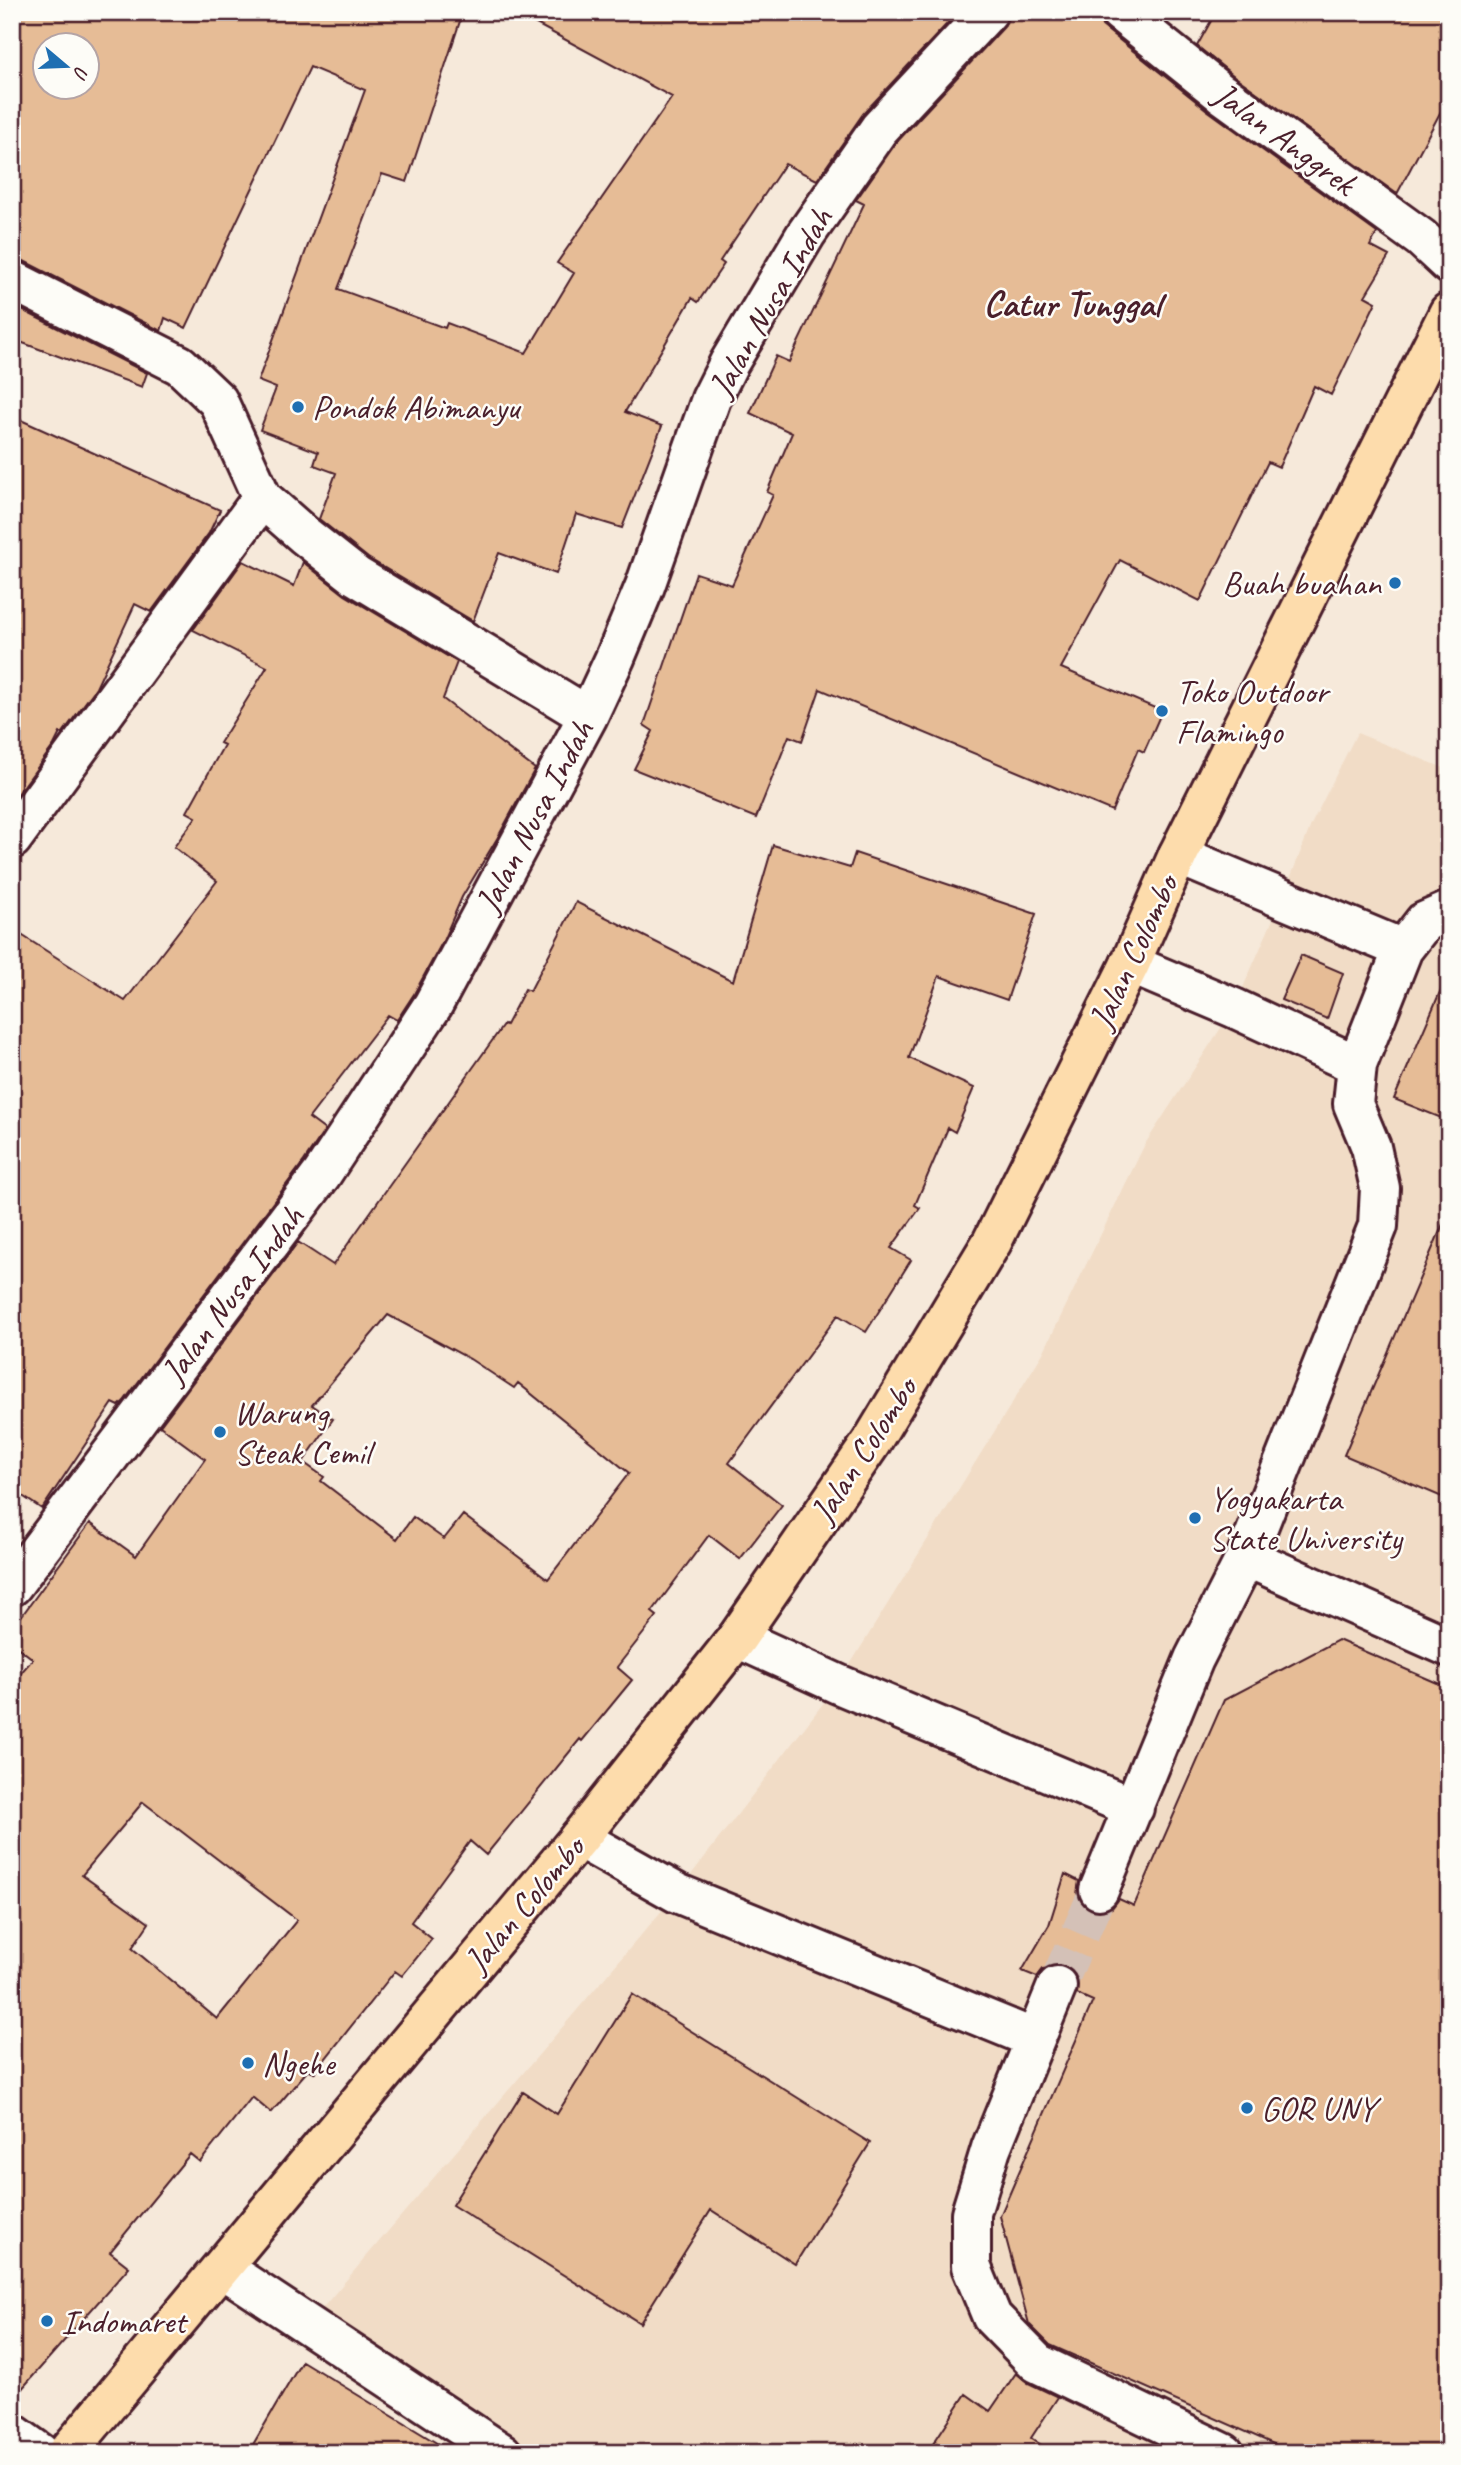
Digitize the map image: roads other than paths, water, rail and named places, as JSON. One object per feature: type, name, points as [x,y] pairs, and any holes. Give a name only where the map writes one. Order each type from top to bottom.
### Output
[{"type":"main road","name":"Jalan Colombo","points":[[67,2453],[579,1838],[737,1638],[871,1443],[992,1242],[1130,964],[1178,855],[1449,312]]},
{"type":"street","name":"Jalan Nusa Indah","points":[[12,1586],[279,1233],[347,1138],[433,1005],[588,716],[645,586],[692,449],[711,399],[729,363],[806,234],[878,129],[988,12]]},
{"type":"street","name":"Jalan Anggrek","points":[[1121,12],[1221,93],[1421,238],[1449,264]]},
{"type":"street","points":[[12,280],[180,365],[218,401],[262,498],[356,576],[588,716]]},
{"type":"street","points":[[12,839],[262,498]]},
{"type":"street","points":[[1178,855],[1403,950]]},
{"type":"street","points":[[1099,1890],[1194,1659],[1246,1557],[1378,1226],[1380,1188],[1371,1147],[1353,1104],[1357,1065],[1403,950],[1424,922],[1449,911]]},
{"type":"street","points":[[1130,964],[1357,1065]]},
{"type":"street","points":[[1246,1557],[1449,1647]]},
{"type":"street","points":[[737,1638],[838,1684],[1134,1808]]},
{"type":"street","points":[[579,1838],[677,1892],[1035,2039]]},
{"type":"street","points":[[1057,1986],[990,2147],[971,2213],[971,2266],[992,2317],[1037,2363],[1224,2453]]},
{"type":"street","points":[[222,2268],[502,2453]]},
{"type":"street","points":[[12,2433],[40,2453]]},
{"type":"tunnel","points":[[1057,1986],[1099,1890]]},
{"type":"place","name":"Pondok Abimanyu","points":[[298,407]]},
{"type":"place","name":"Buah buahan","points":[[1395,583]]},
{"type":"place","name":"Toko Outdoor Flamingo","points":[[1162,711]]},
{"type":"place","name":"Warung Steak Cemil","points":[[220,1432]]},
{"type":"place","name":"Yogyakarta State University","points":[[1195,1518]]},
{"type":"place","name":"Ngehe","points":[[248,2063]]},
{"type":"place","name":"GOR UNY","points":[[1247,2108]]},
{"type":"place","name":"Indomaret","points":[[47,2321]]},
{"type":"district","name":"Catur Tunggal","points":[[1072,303]]}]
